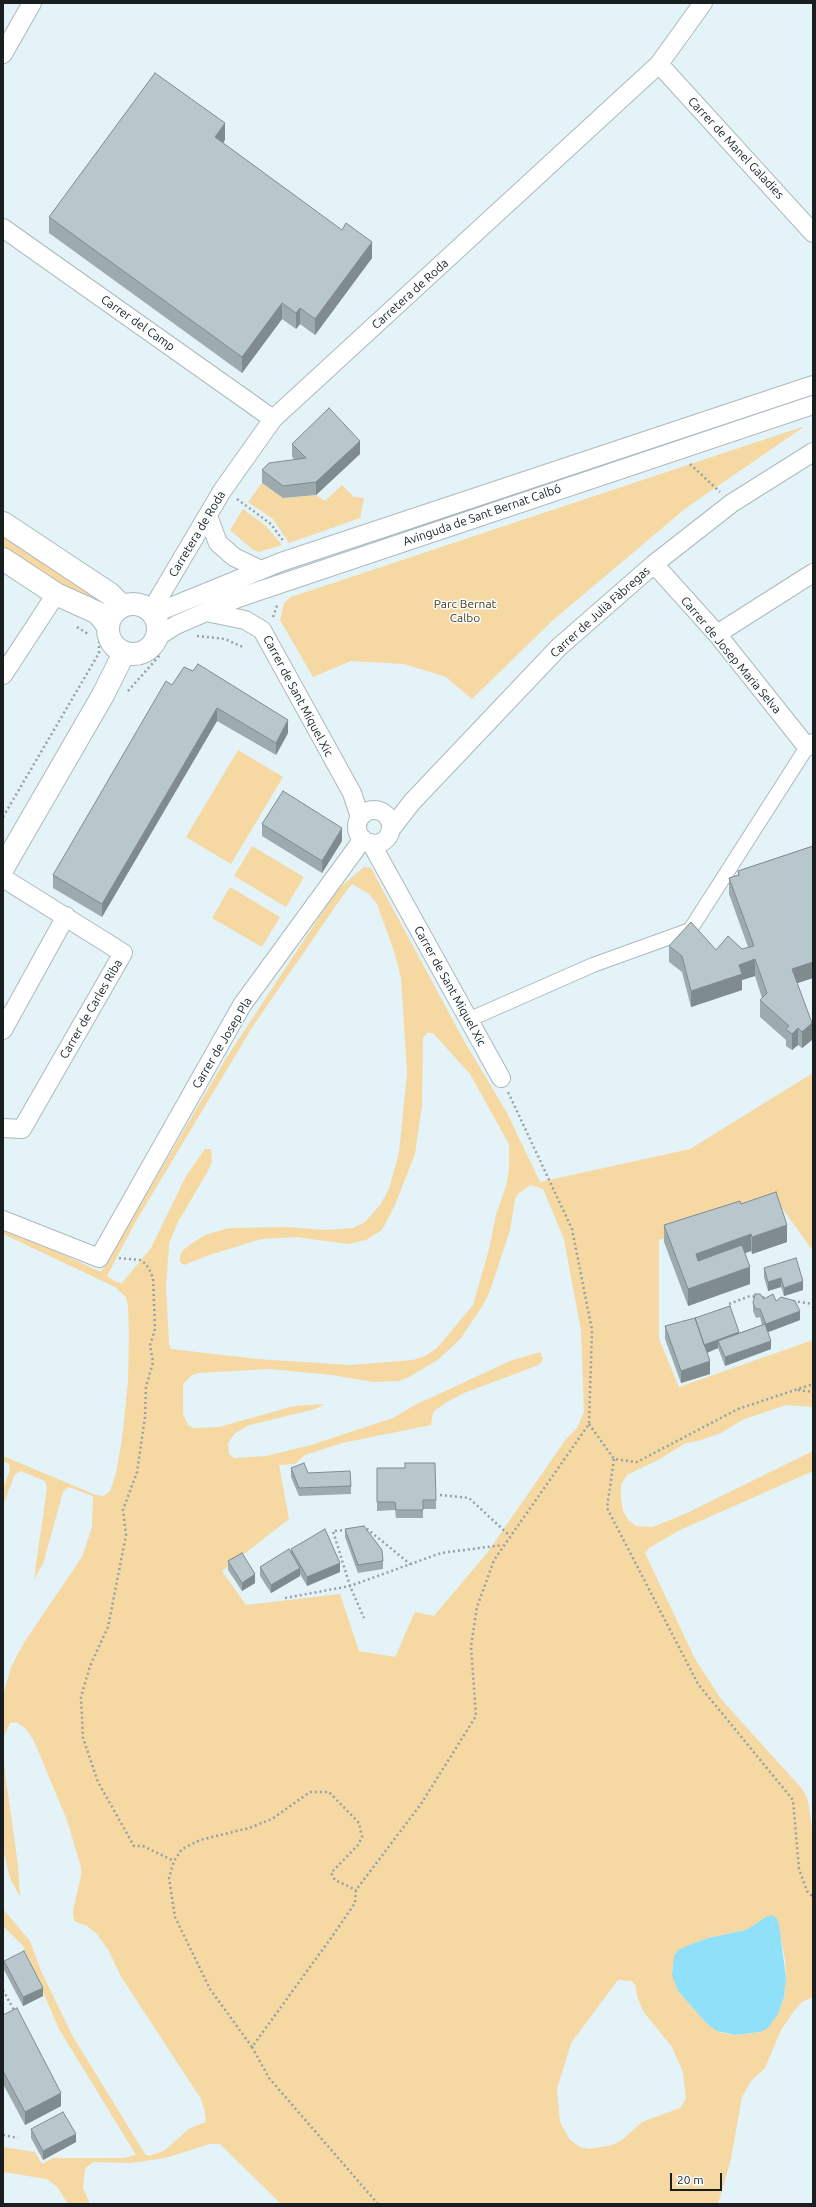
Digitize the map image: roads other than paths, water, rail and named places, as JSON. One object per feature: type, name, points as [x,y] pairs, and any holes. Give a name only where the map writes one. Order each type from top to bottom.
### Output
[{"type":"street","points":[[3,54],[32,3]]},
{"type":"street","name":"Carretera de Roda","points":[[152,613],[208,516],[230,495],[273,419],[659,64],[703,3]]},
{"type":"street","name":"Carrer de Manel Galadies","points":[[659,64],[813,233]]},
{"type":"street","name":"Carrer del Camp","points":[[3,228],[273,419]]},
{"type":"street","name":"Avinguda de Sant Bernat Calbó","points":[[152,613],[261,570],[813,385]]},
{"type":"street","name":"Avinguda de Sant Bernat Calbó","points":[[159,647],[176,625],[206,612],[311,573],[813,405]]},
{"type":"street","name":"Carrer de Julià Fàbregas","points":[[389,833],[412,802],[559,647],[654,564],[732,503],[813,452]]},
{"type":"street","points":[[208,516],[218,543],[234,557],[261,570]]},
{"type":"street","points":[[3,523],[110,594],[122,606]]},
{"type":"street","points":[[3,559],[56,594],[98,613],[103,633],[108,636],[113,645],[124,652],[134,654],[144,652],[152,646],[159,647],[158,626],[152,613],[138,604],[122,606],[111,615],[103,633]]},
{"type":"street","name":"Carrer de Josep Maria Selva","points":[[654,564],[717,634],[810,745]]},
{"type":"street","points":[[717,634],[813,573]]},
{"type":"street","points":[[3,675],[56,594]]},
{"type":"street","name":"Carrer de Sant Miquel Xic","points":[[206,612],[245,620],[262,630],[352,793],[360,817]]},
{"type":"street","points":[[3,868],[103,695],[124,652]]},
{"type":"street","points":[[468,1020],[593,965],[690,930],[810,745]]},
{"type":"street","points":[[377,810],[388,816],[389,833],[380,842],[367,841],[357,829],[360,817],[370,810],[377,810],[412,802]]},
{"type":"street","name":"Carrer de Sant Miquel Xic","points":[[389,833],[389,873]]},
{"type":"street","name":"Carrer de Sant Miquel Xic","points":[[367,841],[389,873],[501,1078]]},
{"type":"street","name":"Carrer de Josep Pla","points":[[3,1220],[100,1255],[242,1005],[367,841]]},
{"type":"street","name":"Carrer de Carles Riba","points":[[3,878],[123,953],[22,1130],[3,1128]]},
{"type":"street","points":[[3,1030],[66,916]]},
{"type":"water","points":[[772,1915],[777,1919],[779,1925],[786,1978],[784,1997],[778,2014],[767,2029],[760,2032],[735,2035],[717,2031],[707,2024],[678,1991],[672,1975],[674,1956],[678,1950],[689,1945],[708,1938],[746,1930],[766,1917]]},
{"type":"park label","name":"Parc Bernat Calbo","points":[[465,611]]}]
